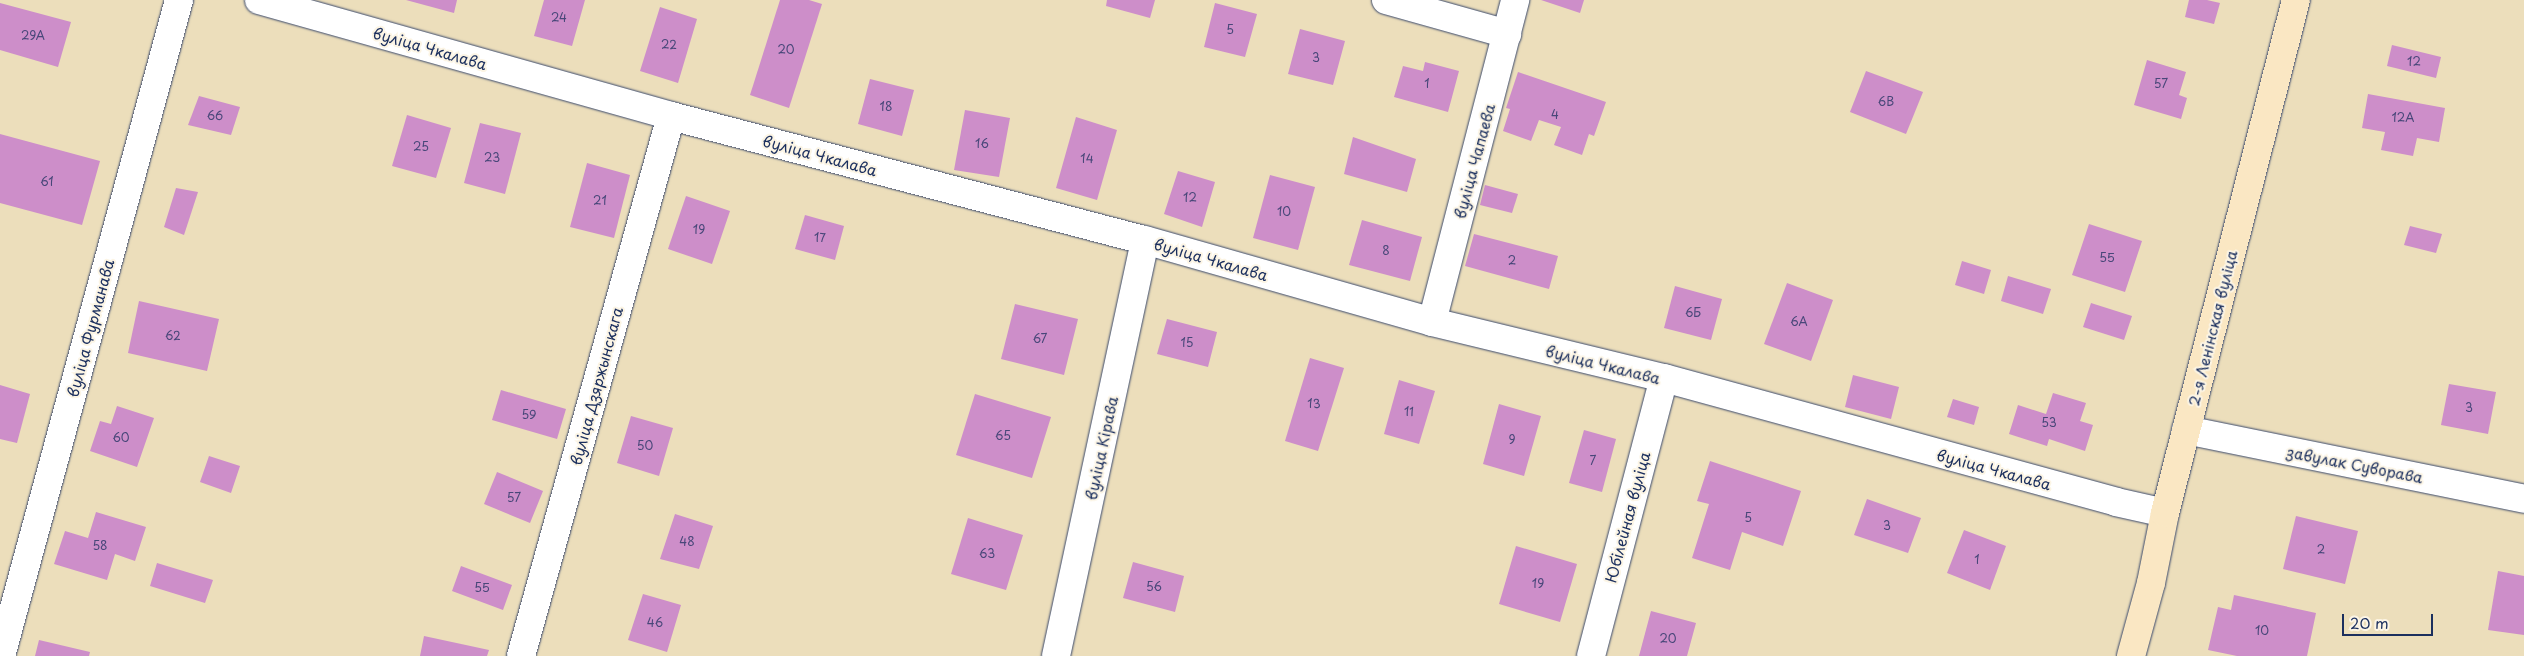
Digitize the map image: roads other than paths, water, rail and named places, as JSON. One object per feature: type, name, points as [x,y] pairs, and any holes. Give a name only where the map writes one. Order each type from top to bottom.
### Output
[{"type":"main road","name":"2-я Ленінская вуліца","points":[[2131,656],[2151,583],[2165,513],[2296,0]]},
{"type":"street","name":"вуліца Фурманава","points":[[1,656],[179,0]]},
{"type":"street","name":"вуліца Чкалава","points":[[259,0],[671,116],[1145,240],[1432,322],[1664,378],[2116,502],[2165,513]]},
{"type":"street","points":[[1386,0],[1507,34]]},
{"type":"street","name":"вуліца Чапаева","points":[[1432,322],[1515,0]]},
{"type":"street","name":"вуліца Дзяржынскага","points":[[521,656],[671,116]]},
{"type":"street","name":"вуліца Кірава","points":[[1056,656],[1145,240]]},
{"type":"street","name":"Юбілейная вуліца","points":[[1591,656],[1664,378]]},
{"type":"street","name":"завулак Суворава","points":[[2186,430],[2524,498]]}]
